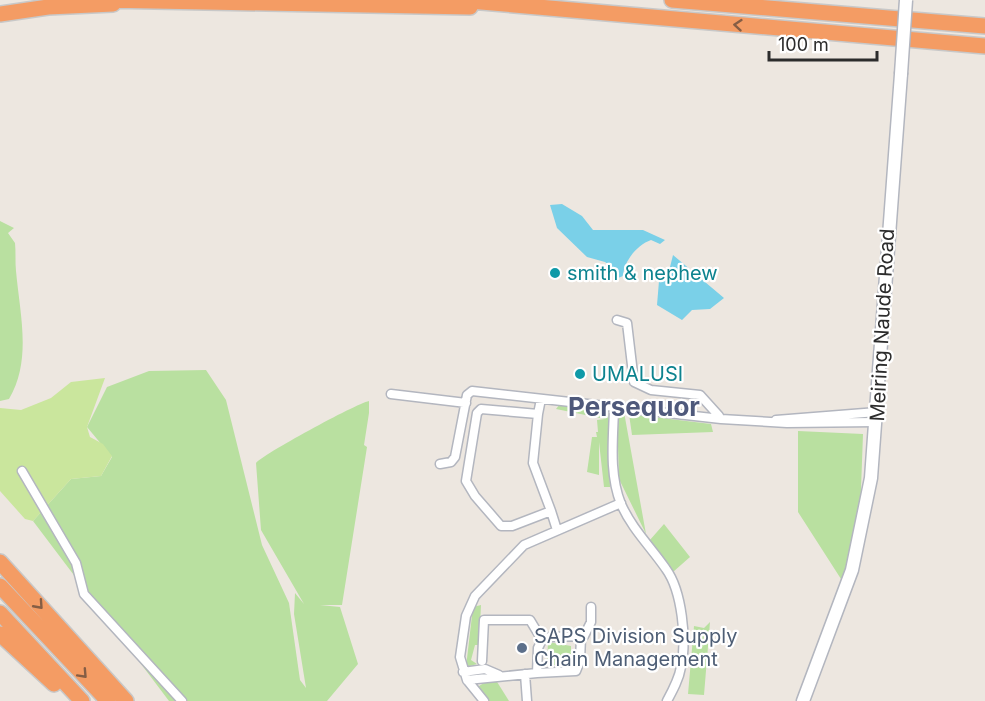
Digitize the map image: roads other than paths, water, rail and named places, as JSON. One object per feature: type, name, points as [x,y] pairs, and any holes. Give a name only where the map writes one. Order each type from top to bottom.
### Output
[{"type":"highway","points":[[104,0],[429,6],[623,14]]},
{"type":"highway","points":[[458,0],[985,46]]},
{"type":"highway","points":[[672,0],[985,26]]},
{"type":"highway","points":[[744,0],[878,13],[943,24]]},
{"type":"highway","points":[[0,14],[48,7],[155,2]]},
{"type":"highway","points":[[0,562],[126,701]]},
{"type":"highway","points":[[0,586],[108,701]]},
{"type":"highway","points":[[0,613],[82,701]]},
{"type":"highway","points":[[0,634],[71,701]]},
{"type":"street","name":"Meiring Naude Road","points":[[803,701],[842,601],[859,547],[872,472],[906,0]]},
{"type":"street","points":[[617,320],[627,323],[634,382],[651,390],[700,395],[719,416]]},
{"type":"street","points":[[440,464],[451,462],[455,457],[468,393],[477,391],[614,409],[772,421],[786,417],[877,417]]},
{"type":"street","points":[[390,394],[465,403]]},
{"type":"street","points":[[541,399],[533,462],[557,530]]},
{"type":"street","points":[[614,409],[614,477],[621,503],[632,524],[666,569],[677,589],[683,655],[681,670],[668,701]]},
{"type":"street","points":[[538,414],[478,410],[466,477],[475,496],[501,526],[512,526],[551,511]]},
{"type":"street","points":[[22,471],[76,563],[84,594],[182,701]]},
{"type":"street","points":[[484,701],[465,676],[460,657],[466,616],[476,596],[520,547],[621,503]]},
{"type":"street","points":[[465,676],[485,669],[499,675],[576,671],[580,662],[581,637],[589,627],[591,608]]},
{"type":"street","points":[[482,662],[484,620],[530,620],[542,640]]},
{"type":"street","points":[[537,673],[538,648],[542,640],[550,637],[581,637]]},
{"type":"street","name":"Meiring Naude Road","points":[[794,701],[825,644]]},
{"type":"street","points":[[525,674],[527,701]]},
{"type":"water","points":[[562,204],[582,216],[593,230],[643,230],[665,240],[660,244],[651,240],[641,246],[629,259],[623,276],[618,278],[613,268],[605,262],[587,257],[557,228],[550,205]]},
{"type":"water","points":[[673,255],[724,298],[710,309],[692,310],[682,320],[657,305],[659,281],[670,267]]},
{"type":"place","name":"smith & nephew","points":[[555,273]]},
{"type":"place","name":"UMALUSI","points":[[580,374]]},
{"type":"place","name":"SAPS Division Supply Chain Management","points":[[522,648]]},
{"type":"district","name":"Persequor","points":[[634,407]]}]
